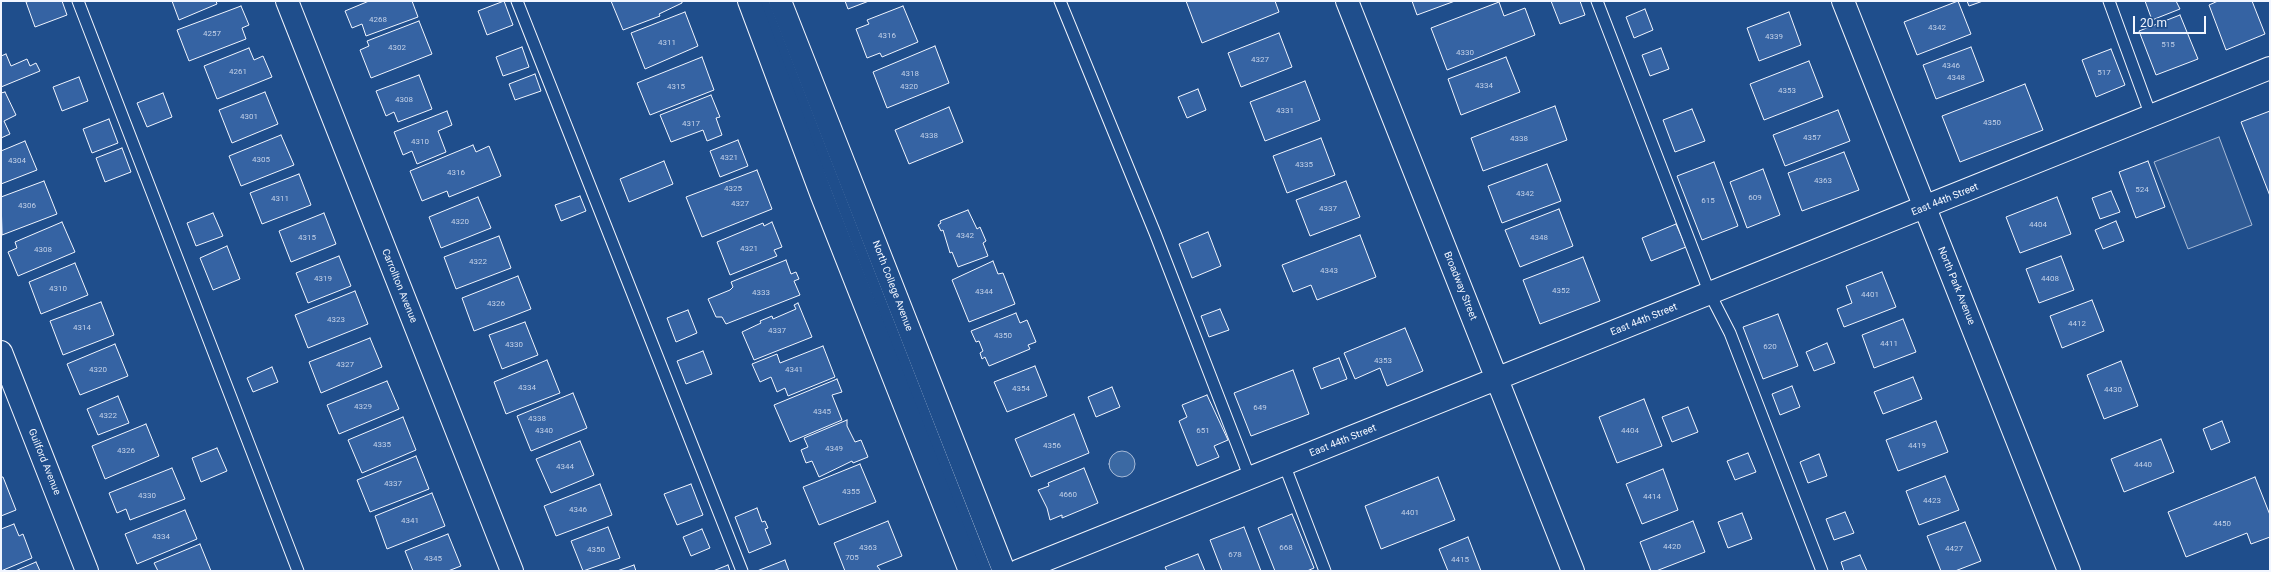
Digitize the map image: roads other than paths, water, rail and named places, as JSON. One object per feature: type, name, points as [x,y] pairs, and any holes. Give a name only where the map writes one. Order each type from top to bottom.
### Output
[{"type":"street","name":"Carrollton Avenue","points":[[287,1],[512,571]]},
{"type":"street","points":[[749,1],[822,196],[970,571]]},
{"type":"street","name":"North College Avenue","points":[[780,1],[1004,571]]},
{"type":"street","name":"Broadway Street","points":[[1347,1],[1573,571]]},
{"type":"street","name":"North Park Avenue","points":[[1843,1],[2069,571]]},
{"type":"street","name":"East 44th Street","points":[[1018,571],[1925,208],[2270,68]]},
{"type":"street","name":"Guilford Avenue","points":[[1,352],[87,571]]},
{"type":"lane","points":[[78,1],[298,571]]},
{"type":"lane","points":[[518,1],[742,571]]},
{"type":"lane","name":"North College Avenue","points":[[763,1],[986,571]]},
{"type":"lane","points":[[1060,1],[1158,240],[1250,478]]},
{"type":"lane","points":[[1597,1],[1710,294],[1730,333],[1822,571]]},
{"type":"lane","points":[[2109,1],[2151,116]]},
{"type":"lane","points":[[1284,464],[1325,571]]}]
